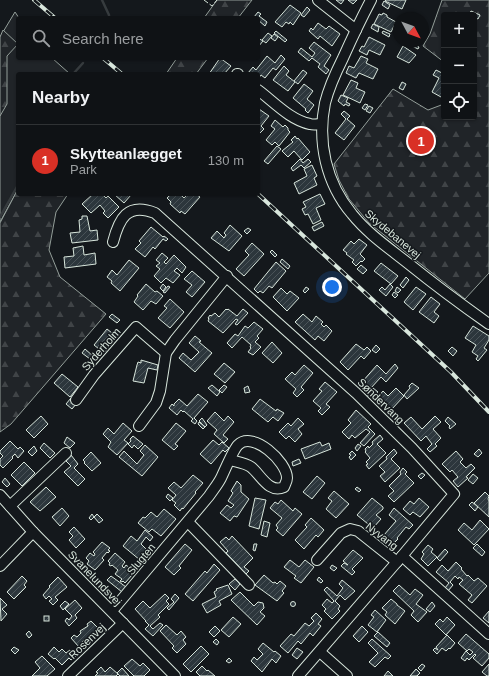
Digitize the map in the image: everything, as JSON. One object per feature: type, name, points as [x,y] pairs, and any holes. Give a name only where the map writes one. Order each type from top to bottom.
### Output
[{"type":"street","points":[[318,0],[356,30]]},
{"type":"street","name":"Skydebanevej","points":[[370,0],[333,80],[326,102],[322,124],[322,144],[332,182],[352,215],[378,240],[489,324]]},
{"type":"street","points":[[260,92],[290,115],[301,121],[311,124],[322,124]]},
{"type":"street","name":"Søndervang","points":[[113,242],[117,226],[122,218],[137,209],[146,209],[155,213],[227,276],[384,420],[454,494],[298,676]]},
{"type":"street","points":[[139,426],[156,403],[160,391],[166,353],[227,276]]},
{"type":"street","name":"Syderholm","points":[[76,400],[94,375],[136,327],[166,353]]},
{"type":"street","name":"Slugten","points":[[112,611],[188,522],[220,480],[230,460],[239,444],[247,441],[258,443],[280,461],[286,472],[287,479],[284,487],[275,489],[269,486],[252,468],[245,464],[230,460]]},
{"type":"street","points":[[10,506],[66,453]]},
{"type":"street","name":"Svanelundsvej","points":[[0,495],[33,532],[175,676]]},
{"type":"street","points":[[188,522],[249,585]]},
{"type":"street","name":"Nyvang","points":[[317,560],[341,533],[350,529],[358,531],[399,559]]},
{"type":"street","points":[[0,566],[33,532]]},
{"type":"street","points":[[399,559],[489,634]]},
{"type":"street","name":"Rosenvej","points":[[68,676],[123,623]]},
{"type":"street","points":[[320,652],[348,676]]},
{"type":"green space","points":[[217,0],[252,0],[240,16],[205,16]]},
{"type":"green space","points":[[442,0],[489,0],[489,273],[465,299],[369,223],[349,199],[339,180],[334,164],[393,89],[428,110],[441,105],[441,120],[477,120],[477,12],[441,12],[441,60],[426,48],[429,48],[430,34]]},
{"type":"green space","points":[[15,12],[18,16],[16,16],[16,60],[54,60],[68,72],[16,72],[16,193],[0,222],[0,37]]},
{"type":"green space","points":[[3,30],[16,42],[16,46],[7,56],[7,104],[0,116],[0,37]]},
{"type":"green space","points":[[176,60],[206,60],[198,72],[167,72]]},
{"type":"green space","points":[[16,193],[16,196],[67,196],[56,212],[49,250],[60,277],[106,314],[11,424],[0,432],[0,223]]},
{"type":"building","points":[[336,0],[344,0],[341,4]]},
{"type":"building","points":[[348,0],[357,0],[353,4]]},
{"type":"building","points":[[406,0],[402,9],[385,1]]},
{"type":"building","points":[[384,1],[390,5],[388,9],[382,5]]},
{"type":"building","points":[[290,5],[301,13],[293,25],[290,22],[289,24],[286,22],[282,27],[275,22]]},
{"type":"building","points":[[307,7],[310,10],[304,17],[301,15]]},
{"type":"building","points":[[258,12],[261,14],[259,16],[255,16]]},
{"type":"building","points":[[383,13],[393,20],[393,28],[391,32],[374,24],[379,14],[382,15]]},
{"type":"building","points":[[260,17],[267,22],[265,26],[260,22]]},
{"type":"building","points":[[318,23],[326,29],[329,26],[340,34],[332,46],[320,36],[318,39],[309,31],[311,28],[313,30]]},
{"type":"building","points":[[373,24],[379,27],[378,32],[371,28]]},
{"type":"building","points":[[276,31],[287,40],[285,42],[274,33]]},
{"type":"building","points":[[383,31],[390,34],[389,37],[382,33]]},
{"type":"building","points":[[268,33],[272,36],[266,43],[262,40]]},
{"type":"building","points":[[274,34],[278,37],[275,41],[271,38]]},
{"type":"building","points":[[369,37],[385,45],[380,55],[369,50],[367,55],[359,51],[362,46],[364,47]]},
{"type":"building","points":[[314,42],[331,55],[324,66],[329,70],[326,74],[318,67],[320,64],[312,58],[309,61],[298,52],[301,48],[312,57],[315,53],[309,48]]},
{"type":"building","points":[[402,48],[406,48],[416,55],[409,63],[397,57]]},
{"type":"building","points":[[281,55],[285,59],[276,70],[273,68],[265,78],[261,75],[260,76],[260,72],[249,72],[253,67],[256,70],[267,56],[275,63]]},
{"type":"building","points":[[361,56],[368,59],[366,63],[378,69],[373,79],[359,73],[356,78],[346,73],[349,66],[354,68]]},
{"type":"building","points":[[219,60],[223,60],[231,66],[226,72],[210,72]]},
{"type":"building","points":[[284,66],[289,71],[286,75],[295,82],[288,91],[273,80]]},
{"type":"building","points":[[303,70],[307,73],[298,84],[294,81]]},
{"type":"building","points":[[436,70],[441,72],[441,97],[432,92],[439,78],[433,75]]},
{"type":"building","points":[[351,80],[358,83],[356,88],[365,92],[360,103],[343,95]]},
{"type":"building","points":[[402,82],[406,84],[403,90],[399,88]]},
{"type":"building","points":[[304,84],[313,91],[307,99],[314,105],[308,113],[305,110],[306,109],[293,98]]},
{"type":"building","points":[[341,95],[348,98],[346,102],[350,104],[349,106],[345,104],[344,106],[338,101]]},
{"type":"building","points":[[365,104],[368,105],[365,110],[362,108]]},
{"type":"building","points":[[369,106],[373,108],[370,113],[366,111]]},
{"type":"building","points":[[260,110],[269,116],[261,126],[264,129],[260,133]]},
{"type":"building","points":[[344,111],[350,116],[347,119],[355,126],[344,140],[335,133],[346,119],[341,114]]},
{"type":"building","points":[[275,120],[283,127],[285,125],[290,132],[279,146],[275,142],[272,145],[266,140],[275,129],[271,126]]},
{"type":"building","points":[[295,136],[310,152],[302,160],[294,151],[288,157],[282,151],[293,142],[291,140]]},
{"type":"building","points":[[277,146],[281,149],[268,164],[264,161]]},
{"type":"building","points":[[300,159],[303,163],[308,159],[311,162],[304,168],[301,165],[293,171],[291,168]]},
{"type":"building","points":[[312,165],[317,176],[314,178],[317,185],[299,194],[294,183],[307,176],[304,169]]},
{"type":"building","points":[[320,194],[325,204],[316,208],[321,220],[313,224],[308,214],[305,215],[302,209],[306,207],[303,202]]},
{"type":"building","points":[[91,196],[104,196],[106,198],[108,196],[119,207],[108,218],[103,213],[105,211],[100,205],[91,213],[82,204]]},
{"type":"building","points":[[116,196],[130,196],[124,203]]},
{"type":"building","points":[[169,196],[182,196],[184,198],[186,196],[200,197],[185,214],[181,211],[180,213],[170,204],[171,202],[167,198]]},
{"type":"building","points":[[82,216],[87,216],[90,231],[97,230],[98,240],[72,243],[70,233],[80,232],[79,220],[82,219]]},
{"type":"building","points":[[322,222],[324,226],[314,231],[312,227]]},
{"type":"building","points":[[230,225],[242,236],[229,251],[211,238],[217,231],[224,238],[226,235],[224,233]]},
{"type":"building","points":[[151,227],[163,237],[164,236],[168,239],[166,241],[163,239],[155,249],[153,247],[145,257],[135,249],[141,243],[139,241]]},
{"type":"building","points":[[248,228],[251,230],[247,234],[244,231]]},
{"type":"building","points":[[359,239],[367,245],[360,254],[365,259],[356,266],[352,262],[354,260],[343,250],[351,241],[354,244]]},
{"type":"building","points":[[252,243],[264,254],[244,276],[236,269],[249,255],[245,251]]},
{"type":"building","points":[[83,246],[84,255],[95,253],[96,264],[65,268],[64,257],[74,256],[73,248]]},
{"type":"building","points":[[272,250],[277,255],[275,257],[270,252]]},
{"type":"building","points":[[162,253],[168,258],[164,262],[166,264],[174,255],[186,267],[182,273],[177,268],[174,271],[180,275],[173,283],[166,278],[161,283],[154,276],[160,269],[156,266],[160,263],[156,260]]},
{"type":"building","points":[[282,259],[290,266],[288,269],[280,262]]},
{"type":"building","points":[[129,260],[139,268],[120,291],[107,277],[112,270],[117,275]]},
{"type":"building","points":[[276,262],[286,271],[272,288],[269,286],[263,293],[260,291],[258,293],[254,289]]},
{"type":"building","points":[[381,263],[398,276],[391,284],[374,271]]},
{"type":"building","points":[[361,265],[367,270],[363,274],[357,269]]},
{"type":"building","points":[[192,271],[205,282],[192,297],[186,292],[192,285],[184,279]]},
{"type":"building","points":[[406,277],[409,280],[403,288],[400,285]]},
{"type":"building","points":[[146,284],[155,292],[157,291],[163,296],[156,304],[151,301],[143,310],[134,302],[138,296],[137,295]]},
{"type":"building","points":[[163,284],[166,287],[163,291],[160,288]]},
{"type":"building","points":[[390,284],[393,287],[386,296],[379,290],[382,287],[385,290]]},
{"type":"building","points":[[168,286],[170,287],[165,293],[163,292]]},
{"type":"building","points":[[306,287],[309,289],[305,293],[303,291]]},
{"type":"building","points":[[397,287],[401,290],[398,293],[395,291]]},
{"type":"building","points":[[416,287],[426,294],[413,310],[404,302]]},
{"type":"building","points":[[281,288],[287,294],[290,291],[299,298],[287,311],[273,297]]},
{"type":"building","points":[[394,292],[398,295],[395,298],[392,295]]},
{"type":"building","points":[[431,297],[440,304],[434,312],[439,316],[434,323],[419,312]]},
{"type":"building","points":[[170,299],[184,312],[170,328],[158,318],[167,308],[164,306]]},
{"type":"building","points":[[226,309],[237,316],[243,309],[248,313],[237,325],[235,324],[238,320],[236,319],[223,333],[208,321],[208,318],[210,315],[211,316],[215,313],[219,317]]},
{"type":"building","points":[[112,314],[120,320],[117,323],[109,317]]},
{"type":"building","points":[[303,314],[312,322],[316,316],[323,322],[321,324],[324,327],[326,325],[332,331],[324,341],[318,336],[315,340],[295,322]]},
{"type":"building","points":[[254,322],[263,329],[257,336],[259,338],[255,342],[261,347],[253,355],[248,352],[251,345],[242,337],[232,348],[227,343],[235,334],[238,336],[245,326],[248,328]]},
{"type":"building","points":[[473,326],[489,336],[489,340],[484,348],[487,350],[478,361],[476,359],[478,356],[472,352],[476,345],[465,338]]},
{"type":"building","points":[[107,329],[117,337],[104,353],[94,345]]},
{"type":"building","points":[[195,336],[201,341],[199,342],[212,353],[195,372],[179,358],[183,353],[191,360],[199,352],[189,343]]},
{"type":"building","points":[[272,342],[282,353],[273,363],[262,353]]},
{"type":"building","points":[[356,344],[364,350],[367,347],[371,351],[364,359],[361,356],[348,370],[340,362]]},
{"type":"building","points":[[376,345],[380,349],[376,353],[372,350]]},
{"type":"building","points":[[452,347],[457,351],[453,356],[448,351]]},
{"type":"building","points":[[85,349],[93,356],[90,359],[82,353]]},
{"type":"building","points":[[141,360],[158,365],[157,370],[148,368],[144,383],[133,381],[138,362],[141,363]]},
{"type":"building","points":[[224,363],[235,372],[225,383],[214,374]]},
{"type":"building","points":[[395,364],[398,368],[386,382],[381,377],[370,389],[362,382],[377,365],[386,374]]},
{"type":"building","points":[[304,365],[313,373],[301,387],[304,390],[297,397],[293,393],[296,389],[285,379],[292,372],[295,375]]},
{"type":"building","points":[[62,374],[78,387],[70,397],[54,383]]},
{"type":"building","points":[[325,382],[337,392],[326,404],[330,407],[322,415],[318,411],[321,408],[313,401],[322,391],[319,389]]},
{"type":"building","points":[[412,383],[419,388],[407,399],[404,395]]},
{"type":"building","points":[[212,385],[220,392],[217,396],[208,388]]},
{"type":"building","points":[[224,385],[227,387],[222,393],[219,390]]},
{"type":"building","points":[[248,386],[250,392],[245,393],[244,388]]},
{"type":"building","points":[[373,388],[378,392],[372,398],[367,395]]},
{"type":"building","points":[[396,388],[404,396],[391,410],[378,397],[383,391],[388,396]]},
{"type":"building","points":[[198,394],[208,402],[194,418],[197,421],[195,424],[191,421],[193,419],[184,411],[183,412],[181,410],[177,415],[169,408],[172,404],[174,406],[179,399],[187,406]]},
{"type":"building","points":[[71,398],[77,403],[72,409],[66,404]]},
{"type":"building","points":[[260,399],[276,411],[277,409],[284,413],[278,421],[273,417],[268,422],[252,409]]},
{"type":"building","points":[[356,410],[371,424],[368,427],[375,434],[364,446],[360,443],[370,432],[366,429],[355,438],[352,435],[349,439],[342,432],[351,423],[348,420]]},
{"type":"building","points":[[215,412],[224,421],[228,416],[234,422],[223,435],[228,439],[224,443],[214,434],[217,430],[207,421]]},
{"type":"building","points":[[41,416],[48,424],[34,438],[26,430]]},
{"type":"building","points":[[435,416],[441,422],[433,429],[441,438],[435,444],[437,446],[430,452],[427,449],[432,444],[426,436],[421,441],[404,423],[411,417],[422,429]]},
{"type":"building","points":[[448,417],[456,424],[450,429],[450,426],[445,421]]},
{"type":"building","points":[[202,418],[207,425],[205,427],[199,421]]},
{"type":"building","points":[[298,418],[304,424],[298,429],[302,434],[295,442],[289,436],[286,439],[279,432],[288,423],[291,426]]},
{"type":"building","points":[[199,422],[205,427],[203,429],[198,424]]},
{"type":"building","points":[[123,423],[132,431],[124,440],[128,443],[117,455],[108,447],[111,442],[103,434],[108,428],[114,434]]},
{"type":"building","points":[[176,423],[186,431],[175,444],[178,446],[174,450],[162,440]]},
{"type":"building","points":[[380,435],[383,439],[377,444],[386,453],[369,469],[366,462],[370,458],[365,452],[365,449],[368,446],[369,448],[373,444],[372,442]]},
{"type":"building","points":[[133,436],[143,444],[138,449],[134,445],[132,448],[128,444]]},
{"type":"building","points":[[67,437],[75,443],[70,448],[64,443]]},
{"type":"building","points":[[213,440],[219,445],[222,442],[229,448],[225,452],[223,450],[211,464],[200,454]]},
{"type":"building","points":[[10,441],[18,449],[20,447],[24,451],[18,458],[15,454],[3,468],[0,465],[0,459],[3,456],[0,451]]},
{"type":"building","points":[[320,442],[322,446],[329,443],[331,449],[305,459],[301,449]]},
{"type":"building","points":[[44,443],[55,453],[50,458],[40,448]]},
{"type":"building","points":[[358,444],[361,446],[357,451],[355,448]]},
{"type":"building","points":[[145,445],[158,457],[142,476],[119,457],[124,451],[137,464],[144,455],[140,451]]},
{"type":"building","points":[[34,446],[37,451],[32,456],[28,452]]},
{"type":"building","points":[[394,449],[397,453],[391,459],[400,468],[385,482],[380,476],[385,472],[379,466],[387,459],[386,457]]},
{"type":"building","points":[[479,449],[482,453],[478,457],[474,454]]},
{"type":"building","points":[[352,451],[356,455],[351,460],[349,457],[351,455],[349,454]]},
{"type":"building","points":[[456,451],[463,459],[460,462],[466,468],[471,464],[475,468],[466,477],[468,478],[458,487],[453,481],[458,477],[452,470],[450,472],[442,464]]},
{"type":"building","points":[[91,452],[101,463],[92,471],[83,460]]},
{"type":"building","points":[[71,455],[78,464],[74,468],[85,479],[78,486],[64,472],[71,466],[66,461]]},
{"type":"building","points":[[299,459],[301,463],[293,466],[292,462]]},
{"type":"building","points":[[24,462],[35,473],[22,486],[11,475]]},
{"type":"building","points":[[403,468],[407,472],[405,474],[414,483],[394,502],[388,496],[394,491],[389,486],[401,474],[400,472]]},
{"type":"building","points":[[422,473],[425,475],[421,479],[418,476]]},
{"type":"building","points":[[473,474],[478,478],[473,484],[468,480]]},
{"type":"building","points":[[193,475],[203,483],[180,511],[174,505],[176,503],[172,500],[176,495],[168,488],[174,482],[181,488]]},
{"type":"building","points":[[317,476],[325,483],[312,499],[303,492]]},
{"type":"building","points":[[5,478],[10,484],[7,487],[2,482]]},
{"type":"building","points":[[237,481],[241,485],[241,492],[249,499],[237,517],[234,516],[230,521],[220,513],[227,505],[231,508],[234,505],[228,501],[233,493],[231,491]]},
{"type":"building","points":[[46,487],[56,497],[40,511],[30,502]]},
{"type":"building","points":[[357,487],[361,490],[359,492],[355,489]]},
{"type":"building","points":[[334,491],[349,504],[336,518],[326,509],[332,501],[328,498]]},
{"type":"building","points":[[485,492],[489,496],[489,517],[474,503]]},
{"type":"building","points":[[168,494],[173,498],[170,501],[166,497]]},
{"type":"building","points":[[255,498],[266,500],[259,529],[249,526]]},
{"type":"building","points":[[372,498],[383,507],[383,509],[376,515],[381,519],[373,528],[357,515]]},
{"type":"building","points":[[419,498],[429,507],[420,517],[413,512],[410,515],[403,509],[410,501],[414,504]]},
{"type":"building","points":[[281,500],[293,511],[295,508],[302,514],[283,536],[276,530],[278,528],[276,525],[282,518],[270,508],[275,502],[278,504]]},
{"type":"building","points":[[472,502],[478,507],[475,511],[469,505]]},
{"type":"building","points":[[62,508],[69,516],[60,526],[52,517]]},
{"type":"building","points":[[394,508],[413,525],[409,529],[406,527],[394,543],[384,535],[396,521],[389,515]]},
{"type":"building","points":[[164,509],[176,519],[161,536],[152,529],[149,532],[138,523],[143,517],[145,518],[151,512],[157,517]]},
{"type":"building","points":[[92,514],[94,517],[91,520],[89,518]]},
{"type":"building","points":[[97,514],[103,520],[99,523],[94,517]]},
{"type":"building","points":[[311,518],[324,530],[318,537],[316,535],[304,549],[295,540],[307,527],[305,525]]},
{"type":"building","points":[[480,520],[489,529],[474,545],[458,530],[464,523],[472,530]]},
{"type":"building","points":[[264,521],[270,523],[267,537],[261,535]]},
{"type":"building","points":[[74,527],[85,539],[76,548],[69,540],[73,536],[69,532]]},
{"type":"building","points":[[145,530],[153,537],[150,541],[146,537],[141,544],[148,551],[140,560],[123,546],[131,536],[137,541]]},
{"type":"building","points":[[232,536],[253,558],[244,567],[249,571],[246,574],[226,553],[228,551],[220,542],[226,537],[229,540]]},
{"type":"building","points":[[102,542],[110,548],[108,550],[110,551],[108,553],[107,552],[102,558],[104,560],[95,570],[87,564],[89,561],[86,558],[90,553],[94,556],[95,554],[93,552]]},
{"type":"building","points":[[185,544],[192,550],[179,566],[181,568],[174,575],[165,567]]},
{"type":"building","points":[[254,544],[257,544],[255,551],[253,550]]},
{"type":"building","points":[[477,544],[485,552],[482,556],[473,548]]},
{"type":"building","points":[[428,545],[433,549],[431,552],[437,557],[428,566],[421,559],[424,554],[422,552]]},
{"type":"building","points":[[445,549],[448,552],[440,561],[437,558]]},
{"type":"building","points":[[353,550],[363,558],[352,569],[355,572],[352,575],[341,566],[344,563],[348,565],[343,561]]},
{"type":"building","points":[[115,553],[125,562],[122,566],[124,568],[126,565],[131,569],[129,572],[132,575],[125,583],[120,581],[122,579],[115,574],[118,570],[112,565],[109,565],[110,563],[108,561]]},
{"type":"building","points":[[290,560],[299,567],[305,560],[314,567],[301,583],[294,578],[296,576],[284,567]]},
{"type":"building","points":[[456,562],[467,576],[468,575],[474,581],[478,578],[487,586],[472,603],[468,600],[472,595],[459,584],[463,580],[459,577],[458,579],[455,576],[450,582],[453,585],[448,591],[445,588],[449,583],[436,572],[442,565],[448,571]]},
{"type":"building","points":[[214,564],[220,570],[193,601],[185,594],[205,571],[207,573]]},
{"type":"building","points":[[332,565],[337,568],[334,571],[330,568]]},
{"type":"building","points":[[264,575],[273,583],[275,582],[277,584],[280,581],[286,586],[282,591],[284,593],[277,601],[255,585]]},
{"type":"building","points":[[22,576],[27,581],[24,585],[26,587],[14,599],[7,592]]},
{"type":"building","points":[[111,576],[126,587],[122,592],[107,580]]},
{"type":"building","points":[[58,577],[67,587],[55,597],[58,600],[53,605],[49,601],[52,599],[49,596],[46,599],[43,595]]},
{"type":"building","points":[[319,577],[323,581],[321,583],[317,580]]},
{"type":"building","points":[[235,579],[240,584],[235,590],[229,584]]},
{"type":"building","points":[[342,580],[355,591],[345,600],[340,595],[335,601],[340,606],[338,609],[340,611],[332,619],[324,611],[326,609],[322,605],[327,599],[332,603],[334,601],[324,590],[327,587],[337,596],[343,588],[339,584]]},
{"type":"building","points":[[228,585],[232,594],[219,601],[221,605],[207,613],[202,604],[216,597],[214,592],[217,590],[216,589]]},
{"type":"building","points":[[399,585],[410,595],[415,589],[423,595],[416,604],[427,612],[418,622],[411,615],[414,611],[393,591]]},
{"type":"building","points":[[240,592],[254,606],[258,602],[263,603],[264,608],[260,612],[265,616],[257,625],[231,600]]},
{"type":"building","points":[[165,594],[169,598],[166,601],[169,604],[158,615],[160,617],[150,626],[153,629],[160,623],[163,625],[153,636],[145,629],[149,625],[135,609],[143,601],[150,608]]},
{"type":"building","points":[[175,594],[179,598],[169,610],[167,608],[174,602],[171,599]]},
{"type":"building","points":[[0,598],[7,605],[2,609],[7,614],[1,621]]},
{"type":"building","points":[[391,599],[405,611],[395,624],[385,615],[387,612],[382,608]]},
{"type":"building","points":[[75,600],[82,608],[75,615],[77,618],[69,626],[65,621],[67,618],[69,620],[72,616],[65,609]]},
{"type":"building","points":[[65,601],[69,604],[63,610],[60,606]]},
{"type":"building","points":[[291,602],[295,602],[295,606],[291,606]]},
{"type":"building","points":[[432,602],[435,606],[430,612],[426,609]]},
{"type":"building","points":[[375,610],[386,620],[377,632],[368,625],[374,617],[371,615]]},
{"type":"building","points":[[489,611],[489,623],[483,618]]},
{"type":"building","points":[[316,613],[322,619],[318,624],[321,626],[313,636],[310,633],[301,644],[298,641],[288,653],[280,646],[291,634],[294,636],[305,623],[309,626],[314,621],[311,618]]},
{"type":"building","points":[[44,616],[49,616],[49,621],[44,621]]},
{"type":"building","points":[[233,617],[241,624],[229,637],[221,630]]},
{"type":"building","points":[[447,617],[455,625],[446,635],[435,624],[440,619],[443,622]]},
{"type":"building","points":[[91,621],[99,629],[88,640],[86,638],[82,642],[83,644],[79,647],[71,638],[74,635],[77,637],[81,633],[80,631],[88,626],[87,624]]},
{"type":"building","points":[[166,625],[177,635],[181,631],[186,637],[183,640],[186,644],[177,653],[172,648],[174,646],[160,631]]},
{"type":"building","points":[[215,626],[220,631],[214,637],[209,632]]},
{"type":"building","points":[[362,626],[368,632],[359,642],[353,636]]},
{"type":"building","points":[[29,631],[32,635],[29,638],[26,634]]},
{"type":"building","points":[[378,632],[390,643],[387,647],[374,636]]},
{"type":"building","points":[[466,634],[489,654],[489,658],[482,666],[473,658],[476,655],[475,654],[469,660],[467,658],[465,661],[461,658],[466,651],[470,655],[473,652],[469,649],[467,651],[458,643]]},
{"type":"building","points":[[447,635],[455,643],[446,651],[442,648],[437,654],[433,650],[435,648],[438,650],[436,647]]},
{"type":"building","points":[[216,639],[219,642],[217,645],[213,642]]},
{"type":"building","points":[[372,639],[391,656],[388,659],[385,657],[375,667],[369,662],[378,653],[368,643]]},
{"type":"building","points":[[263,643],[281,656],[276,663],[272,659],[262,672],[251,661],[254,657],[257,660],[263,654],[258,649]]},
{"type":"building","points":[[201,646],[209,654],[191,672],[183,664]]},
{"type":"building","points":[[14,647],[19,650],[15,654],[11,650]]},
{"type":"building","points":[[54,647],[59,652],[62,649],[66,653],[70,650],[76,656],[71,660],[69,658],[62,665],[48,654]]},
{"type":"building","points":[[297,648],[303,652],[297,659],[292,655]]},
{"type":"building","points":[[42,656],[55,669],[47,676],[32,676],[40,668],[35,662]]},
{"type":"building","points":[[229,658],[232,661],[229,663],[226,661]]},
{"type":"building","points":[[132,659],[140,666],[143,663],[150,670],[144,676],[134,676],[124,666]]},
{"type":"building","points":[[422,664],[425,666],[421,671],[418,668]]},
{"type":"building","points":[[489,664],[489,676],[487,676],[482,672]]},
{"type":"building","points":[[202,666],[215,676],[200,676],[196,672]]},
{"type":"building","points":[[101,667],[105,672],[110,667],[118,674],[116,676],[95,676],[98,673],[96,672]]},
{"type":"building","points":[[122,668],[129,676],[120,676],[117,673]]},
{"type":"building","points":[[416,669],[420,673],[417,676],[410,676]]},
{"type":"building","points":[[388,671],[393,676],[384,676]]},
{"type":"waterway","points":[[102,0],[109,16]]},
{"type":"waterway","points":[[75,72],[83,63]]},
{"type":"waterway","points":[[0,217],[16,189]]},
{"type":"railway","points":[[34,0],[53,16]]},
{"type":"railway","points":[[105,60],[120,72]]},
{"type":"railway","points":[[260,196],[451,372],[489,412]]},
{"type":"fence","points":[[204,0],[212,6],[217,0]]},
{"type":"place","name":"Skytteanlægget","points":[[421,141]]}]
